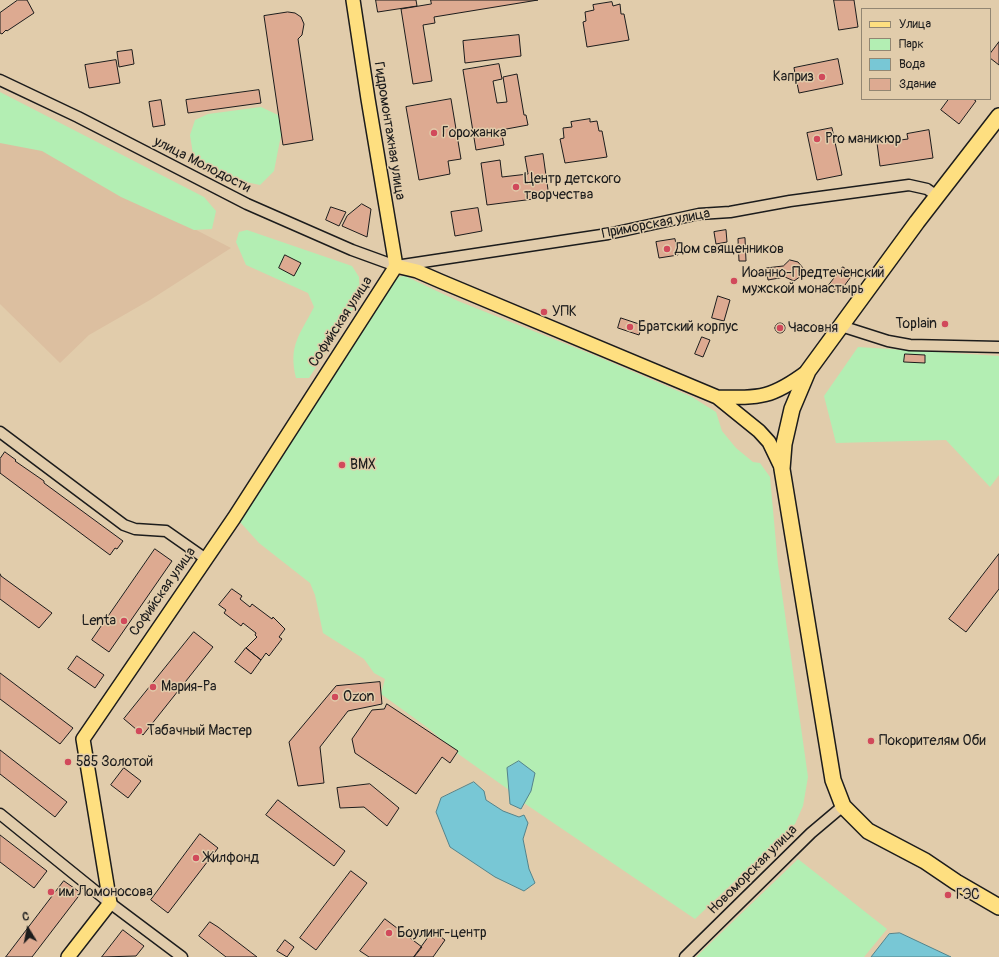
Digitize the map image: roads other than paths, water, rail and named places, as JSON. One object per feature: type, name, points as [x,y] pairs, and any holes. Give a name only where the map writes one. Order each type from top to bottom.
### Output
[{"type":"highway","points":[[999,116],[937,196],[808,371],[792,409],[784,444],[782,469],[833,780],[843,806],[868,831],[925,861],[956,882],[999,907]]},
{"type":"main road","name":"Гидромонтажная улица","points":[[353,0],[369,107],[396,266]]},
{"type":"main road","points":[[396,266],[417,271],[440,280],[717,397],[759,431],[768,442],[782,469]]},
{"type":"main road","name":"Софийская улица","points":[[110,903],[83,739],[234,518],[396,266]]},
{"type":"main road","points":[[717,397],[763,397],[790,385],[808,371]]},
{"type":"main road","points":[[68,957],[110,903]]},
{"type":"street","name":"улица Молодости","points":[[0,80],[78,117],[247,204],[352,250],[396,266]]},
{"type":"street","name":"Приморская улица","points":[[396,266],[608,234],[699,214],[730,212],[790,201],[909,185],[927,189],[937,196]]},
{"type":"street","points":[[841,326],[888,341],[910,345],[999,347]]},
{"type":"street","points":[[0,432],[124,525],[135,529],[166,531],[206,558]]},
{"type":"street","name":"Новоморская улица","points":[[685,957],[811,833],[843,806]]},
{"type":"street","points":[[0,814],[110,903],[182,957]]},
{"type":"water","points":[[519,761],[535,773],[531,791],[521,809],[510,804],[507,768]]},
{"type":"water","points":[[474,782],[484,791],[486,800],[503,811],[519,817],[524,815],[528,823],[523,839],[529,869],[535,883],[524,891],[495,877],[450,847],[436,812],[441,798]]},
{"type":"water","points":[[900,933],[951,957],[871,957],[889,934]]},
{"type":"place","name":"Каприз","points":[[822,77]]},
{"type":"place","name":"Горожанка","points":[[434,133]]},
{"type":"place","name":"Pro маникюр","points":[[817,139]]},
{"type":"place","name":"Центр детского творчества","points":[[516,187]]},
{"type":"place","name":"Дом священников","points":[[667,249]]},
{"type":"place","name":"Иоанно-Предтеченский мужской монастырь","points":[[734,281]]},
{"type":"place","name":"УПК","points":[[544,312]]},
{"type":"place","name":"Toplain","points":[[945,324]]},
{"type":"place","name":"Братский корпус","points":[[630,327]]},
{"type":"place","name":"Часовня","points":[[780,328]]},
{"type":"place","name":"BMX","points":[[342,465]]},
{"type":"place","name":"Lenta","points":[[124,621]]},
{"type":"place","name":"Мария-Ра","points":[[153,687]]},
{"type":"place","name":"Ozon","points":[[335,697]]},
{"type":"place","name":"Табачный Мастер","points":[[139,731]]},
{"type":"place","name":"Покорителям Оби","points":[[871,741]]},
{"type":"place","name":"585 Золотой","points":[[68,762]]},
{"type":"place","name":"Жилфонд","points":[[196,858]]},
{"type":"place","name":"им Ломоносова","points":[[51,892]]},
{"type":"place","name":"ГЭС","points":[[948,895]]},
{"type":"place","name":"Боулинг-центр","points":[[389,933]]}]
